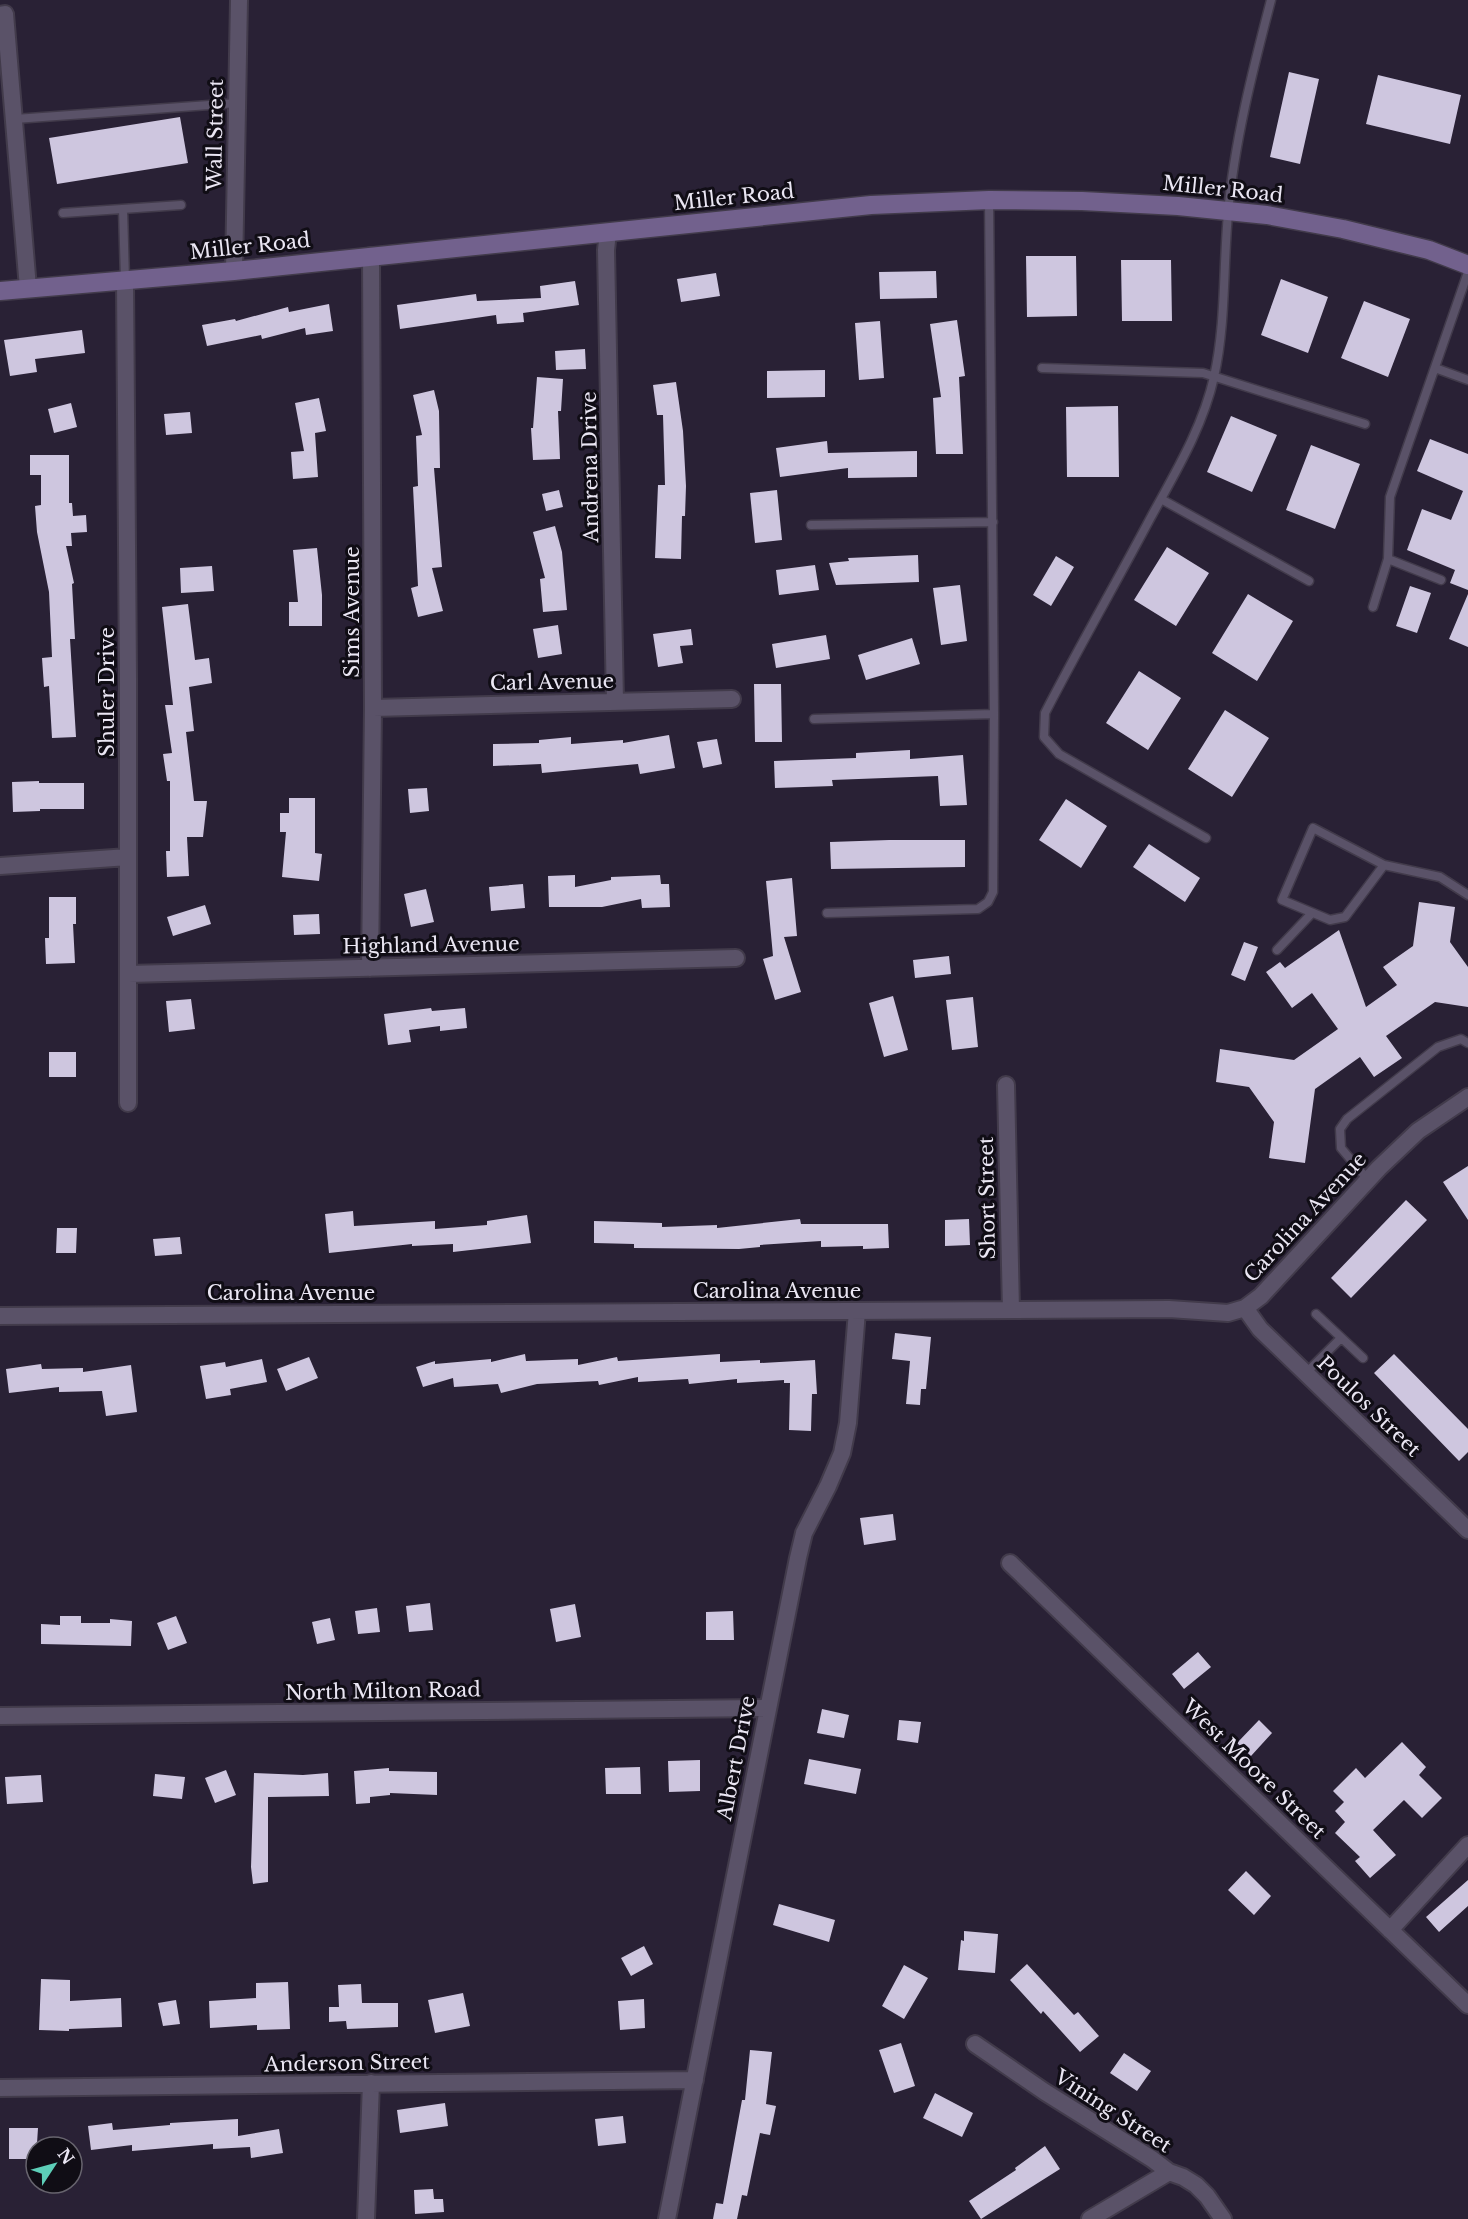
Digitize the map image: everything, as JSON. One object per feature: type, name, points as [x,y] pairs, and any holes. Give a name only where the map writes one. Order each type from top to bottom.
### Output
[{"type":"main road","name":"Miller Road","points":[[0,291],[234,271],[871,205],[989,200],[1092,201],[1178,206],[1267,215],[1343,229],[1429,250],[1468,265]]},
{"type":"street","name":"Wall Street","points":[[234,271],[239,0]]},
{"type":"street","points":[[0,15],[4,14],[15,119],[28,288]]},
{"type":"street","name":"Andrena Drive","points":[[608,232],[606,250],[615,702]]},
{"type":"street","name":"Sims Avenue","points":[[370,968],[374,708],[371,256]]},
{"type":"street","name":"Shuler Drive","points":[[125,281],[128,1103]]},
{"type":"street","name":"Carl Avenue","points":[[374,708],[732,699]]},
{"type":"street","points":[[0,866],[128,857]]},
{"type":"street","name":"Highland Avenue","points":[[128,974],[735,958]]},
{"type":"street","name":"Short Street","points":[[1006,1085],[1011,1310]]},
{"type":"street","name":"Carolina Avenue","points":[[0,1316],[1168,1309],[1217,1313],[1245,1308],[1270,1289],[1368,1180],[1418,1131],[1468,1097]]},
{"type":"street","name":"Poulos Street","points":[[1245,1308],[1260,1329],[1305,1373],[1465,1522]]},
{"type":"street","name":"Albert Drive","points":[[667,2219],[767,1708],[804,1533],[842,1454],[848,1423],[857,1311]]},
{"type":"street","name":"West Moore Street","points":[[1010,1563],[1468,2005]]},
{"type":"street","name":"North Milton Road","points":[[0,1716],[767,1708]]},
{"type":"street","points":[[1390,1930],[1468,1845]]},
{"type":"street","name":"Vining Street","points":[[975,2043],[1045,2092],[1169,2172],[1196,2185],[1223,2219]]},
{"type":"street","name":"Anderson Street","points":[[0,2088],[695,2080]]},
{"type":"street","points":[[366,2219],[371,2083]]},
{"type":"street","points":[[1090,2219],[1169,2172]]},
{"type":"lane","points":[[1206,838],[1059,754],[1044,738],[1045,713],[1161,499],[1196,429],[1214,377],[1219,347],[1228,211],[1244,112],[1271,0]]},
{"type":"lane","points":[[15,119],[237,103]]},
{"type":"lane","points":[[827,913],[978,909],[988,902],[993,892],[993,522],[989,200]]},
{"type":"lane","points":[[63,213],[181,205]]},
{"type":"lane","points":[[123,209],[125,281]]},
{"type":"lane","points":[[1373,606],[1388,559],[1390,497],[1468,272]]},
{"type":"lane","points":[[1042,368],[1203,373],[1365,424]]},
{"type":"lane","points":[[1435,368],[1468,380]]},
{"type":"lane","points":[[1161,499],[1309,581]]},
{"type":"lane","points":[[811,525],[993,522]]},
{"type":"lane","points":[[1388,559],[1441,580]]},
{"type":"lane","points":[[814,719],[994,714]]},
{"type":"lane","points":[[1384,865],[1345,917],[1330,920],[1282,900],[1313,828],[1384,865],[1440,877],[1468,895]]},
{"type":"lane","points":[[1277,950],[1312,913]]},
{"type":"lane","points":[[1368,1180],[1341,1148],[1340,1129],[1347,1119],[1438,1047],[1461,1039],[1468,1043]]},
{"type":"lane","points":[[1316,1314],[1340,1339],[1363,1358]]},
{"type":"lane","points":[[1305,1373],[1340,1339]]},
{"type":"building","points":[[1289,72],[1319,79],[1300,164],[1270,157]]},
{"type":"building","points":[[1378,75],[1461,95],[1450,144],[1366,124]]},
{"type":"building","points":[[180,117],[188,163],[57,184],[49,138]]},
{"type":"building","points":[[1026,256],[1076,256],[1077,316],[1027,317]]},
{"type":"building","points":[[1121,260],[1171,260],[1172,321],[1122,321]]},
{"type":"building","points":[[936,271],[937,298],[880,299],[879,272]]},
{"type":"building","points":[[716,273],[720,296],[681,302],[677,279]]},
{"type":"building","points":[[1281,279],[1328,297],[1308,353],[1261,335]]},
{"type":"building","points":[[575,281],[579,305],[523,313],[524,322],[497,324],[496,315],[400,329],[397,305],[476,294],[477,301],[541,298],[540,286]]},
{"type":"building","points":[[1364,301],[1410,319],[1388,377],[1341,358]]},
{"type":"building","points":[[329,304],[333,331],[306,335],[305,328],[262,339],[261,335],[207,346],[202,325],[235,319],[236,321],[288,307],[289,312]]},
{"type":"building","points":[[957,320],[965,376],[959,377],[963,454],[936,454],[933,398],[941,397],[930,324]]},
{"type":"building","points":[[880,321],[884,378],[859,380],[855,323]]},
{"type":"building","points":[[82,330],[85,353],[35,359],[37,372],[10,376],[4,340]]},
{"type":"building","points":[[585,349],[586,369],[556,370],[555,351]]},
{"type":"building","points":[[825,370],[825,397],[767,398],[767,371]]},
{"type":"building","points":[[537,377],[563,379],[561,411],[558,411],[560,459],[533,460],[531,428],[533,428]]},
{"type":"building","points":[[676,382],[683,431],[686,486],[685,516],[682,516],[681,559],[655,558],[658,485],[665,485],[663,415],[657,415],[653,385]]},
{"type":"building","points":[[434,390],[439,411],[440,468],[434,468],[442,567],[432,568],[443,611],[418,617],[411,588],[418,586],[413,487],[418,486],[416,436],[422,435],[413,395]]},
{"type":"building","points":[[319,398],[326,431],[315,433],[318,477],[293,479],[291,452],[304,451],[295,403]]},
{"type":"building","points":[[71,403],[77,427],[54,433],[48,409]]},
{"type":"building","points":[[1118,406],[1119,477],[1067,477],[1066,407]]},
{"type":"building","points":[[190,412],[192,433],[166,435],[164,414]]},
{"type":"building","points":[[1231,416],[1277,435],[1252,492],[1207,472]]},
{"type":"building","points":[[1430,439],[1468,454],[1468,590],[1450,583],[1455,570],[1407,550],[1422,509],[1451,520],[1463,491],[1417,471]]},
{"type":"building","points":[[827,441],[828,453],[917,451],[917,477],[848,478],[848,468],[780,477],[776,448]]},
{"type":"building","points":[[1311,445],[1360,464],[1335,529],[1286,510]]},
{"type":"building","points":[[30,455],[69,455],[69,503],[72,503],[73,516],[86,515],[87,532],[71,533],[72,546],[66,546],[74,583],[72,584],[75,639],[70,639],[76,737],[52,738],[49,686],[44,687],[42,658],[52,657],[49,592],[37,532],[35,506],[41,505],[41,475],[30,475]]},
{"type":"building","points":[[559,490],[563,507],[546,511],[542,494]]},
{"type":"building","points":[[777,490],[782,540],[755,543],[750,493]]},
{"type":"building","points":[[555,526],[562,552],[567,610],[543,612],[540,579],[545,578],[533,532]]},
{"type":"building","points":[[1167,547],[1209,573],[1176,626],[1134,600]]},
{"type":"building","points":[[317,548],[322,595],[322,626],[289,626],[289,602],[298,602],[293,550]]},
{"type":"building","points":[[918,555],[919,582],[836,585],[829,563],[849,561],[848,558]]},
{"type":"building","points":[[1056,556],[1074,567],[1051,606],[1033,595]]},
{"type":"building","points":[[815,565],[819,590],[779,595],[776,570]]},
{"type":"building","points":[[212,566],[214,591],[181,593],[180,568]]},
{"type":"building","points":[[960,585],[967,641],[941,645],[933,588]]},
{"type":"building","points":[[1410,586],[1431,593],[1417,633],[1396,626]]},
{"type":"building","points":[[1248,594],[1293,621],[1257,681],[1212,653]]},
{"type":"building","points":[[1468,594],[1468,647],[1449,639]]},
{"type":"building","points":[[188,604],[195,660],[209,658],[212,683],[189,687],[194,731],[186,732],[194,801],[207,801],[203,837],[187,837],[189,876],[167,877],[166,851],[170,851],[170,781],[167,781],[163,754],[172,753],[165,705],[173,705],[162,607]]},
{"type":"building","points":[[558,625],[562,654],[538,658],[533,629]]},
{"type":"building","points":[[691,629],[693,645],[680,646],[683,663],[658,667],[653,634]]},
{"type":"building","points":[[826,635],[830,659],[776,668],[772,644]]},
{"type":"building","points":[[912,638],[920,664],[866,680],[858,655]]},
{"type":"building","points":[[1139,671],[1181,698],[1148,750],[1106,723]]},
{"type":"building","points":[[754,684],[781,684],[782,742],[755,742]]},
{"type":"building","points":[[1225,710],[1269,738],[1232,797],[1188,769]]},
{"type":"building","points":[[669,735],[675,768],[640,774],[638,764],[542,773],[541,764],[493,766],[493,744],[539,743],[539,740],[571,737],[571,744],[623,740],[623,743]]},
{"type":"building","points":[[717,739],[722,764],[703,768],[697,742]]},
{"type":"building","points":[[910,750],[910,759],[963,755],[967,805],[940,806],[938,776],[832,780],[833,786],[775,788],[774,761],[856,758],[856,753]]},
{"type":"building","points":[[39,781],[39,783],[84,783],[84,809],[40,809],[40,811],[13,812],[12,782]]},
{"type":"building","points":[[427,788],[429,811],[410,813],[408,789]]},
{"type":"building","points":[[289,798],[315,798],[315,853],[322,854],[319,881],[282,877],[286,832],[280,832],[280,813],[289,813]]},
{"type":"building","points":[[1066,799],[1107,826],[1081,868],[1039,840]]},
{"type":"building","points":[[965,840],[965,867],[831,869],[830,842]]},
{"type":"building","points":[[1149,844],[1200,878],[1185,902],[1133,867]]},
{"type":"building","points":[[575,875],[575,887],[611,880],[611,877],[660,875],[661,884],[669,884],[670,907],[642,908],[641,899],[602,907],[549,907],[548,876]]},
{"type":"building","points":[[792,878],[797,936],[784,937],[801,992],[775,1000],[763,959],[773,956],[766,881]]},
{"type":"building","points":[[523,884],[525,908],[491,911],[489,887]]},
{"type":"building","points":[[426,889],[434,922],[411,927],[404,894]]},
{"type":"building","points":[[49,897],[76,897],[76,924],[73,924],[75,963],[46,964],[45,938],[49,938]]},
{"type":"building","points":[[1419,902],[1455,907],[1450,942],[1468,967],[1468,1007],[1435,1002],[1386,1036],[1402,1058],[1374,1077],[1360,1057],[1315,1089],[1305,1163],[1269,1158],[1274,1122],[1249,1087],[1216,1082],[1220,1049],[1294,1060],[1338,1029],[1312,993],[1292,1008],[1266,972],[1280,962],[1285,968],[1339,930],[1366,1007],[1397,985],[1383,967],[1413,946]]},
{"type":"building","points":[[205,905],[211,924],[173,936],[167,917]]},
{"type":"building","points":[[319,914],[320,934],[294,935],[293,915]]},
{"type":"building","points":[[1244,942],[1258,947],[1245,981],[1231,975]]},
{"type":"building","points":[[949,956],[951,974],[915,978],[913,960]]},
{"type":"building","points":[[893,996],[908,1050],[884,1057],[869,1003]]},
{"type":"building","points":[[973,997],[978,1047],[952,1050],[946,1000]]},
{"type":"building","points":[[191,999],[195,1029],[169,1032],[166,1001]]},
{"type":"building","points":[[431,1008],[432,1011],[465,1008],[467,1028],[440,1031],[440,1026],[409,1030],[411,1042],[388,1045],[384,1014]]},
{"type":"building","points":[[49,1052],[76,1052],[76,1077],[49,1077]]},
{"type":"building","points":[[1468,1166],[1468,1220],[1443,1182]]},
{"type":"building","points":[[1406,1200],[1427,1220],[1351,1298],[1331,1278]]},
{"type":"building","points":[[353,1211],[354,1226],[435,1221],[435,1229],[487,1225],[487,1221],[527,1215],[531,1243],[453,1252],[453,1244],[412,1246],[412,1244],[329,1253],[325,1214]]},
{"type":"building","points":[[800,1219],[801,1224],[888,1224],[889,1248],[821,1247],[821,1241],[760,1245],[760,1247],[739,1249],[634,1248],[634,1244],[594,1243],[594,1221],[662,1223],[662,1227],[717,1225],[717,1228]]},
{"type":"building","points":[[969,1219],[970,1245],[945,1246],[945,1220]]},
{"type":"building","points":[[57,1228],[77,1228],[76,1253],[56,1253]]},
{"type":"building","points":[[180,1237],[182,1254],[155,1256],[153,1239]]},
{"type":"building","points":[[895,1333],[931,1337],[926,1389],[921,1389],[920,1405],[906,1404],[910,1361],[892,1359]]},
{"type":"building","points":[[525,1354],[526,1361],[578,1359],[578,1365],[617,1357],[618,1361],[720,1354],[720,1362],[760,1360],[760,1363],[815,1360],[817,1394],[812,1394],[811,1431],[789,1430],[790,1383],[784,1383],[784,1380],[737,1383],[737,1379],[689,1384],[688,1379],[638,1382],[638,1377],[599,1385],[598,1381],[537,1384],[501,1393],[498,1384],[454,1387],[453,1378],[423,1387],[416,1367],[435,1361],[435,1364],[491,1359],[491,1362]]},
{"type":"building","points":[[1394,1354],[1468,1429],[1468,1452],[1459,1461],[1374,1373]]},
{"type":"building","points":[[309,1357],[318,1378],[286,1391],[277,1369]]},
{"type":"building","points":[[262,1359],[267,1382],[230,1389],[231,1395],[206,1399],[200,1366],[225,1362],[226,1367]]},
{"type":"building","points":[[41,1364],[42,1369],[83,1368],[83,1372],[131,1365],[137,1412],[106,1416],[102,1391],[59,1392],[59,1387],[9,1393],[6,1369]]},
{"type":"building","points":[[893,1514],[896,1540],[864,1545],[860,1518]]},
{"type":"building","points":[[430,1603],[433,1630],[409,1632],[406,1606]]},
{"type":"building","points":[[575,1604],[581,1637],[556,1642],[550,1609]]},
{"type":"building","points":[[377,1608],[380,1632],[358,1634],[355,1611]]},
{"type":"building","points":[[733,1611],[734,1640],[706,1640],[706,1612]]},
{"type":"building","points":[[60,1616],[81,1616],[81,1623],[110,1623],[110,1619],[132,1621],[131,1646],[41,1644],[41,1624],[60,1625]]},
{"type":"building","points":[[176,1616],[187,1643],[168,1650],[157,1623]]},
{"type":"building","points":[[330,1618],[335,1640],[317,1644],[312,1622]]},
{"type":"building","points":[[1198,1652],[1211,1667],[1184,1689],[1172,1674]]},
{"type":"building","points":[[822,1709],[849,1715],[844,1738],[817,1733]]},
{"type":"building","points":[[899,1720],[921,1722],[918,1743],[897,1740]]},
{"type":"building","points":[[1259,1720],[1272,1733],[1251,1756],[1237,1743]]},
{"type":"building","points":[[1402,1742],[1426,1767],[1419,1775],[1442,1798],[1422,1818],[1404,1800],[1373,1830],[1396,1855],[1370,1878],[1355,1861],[1360,1857],[1335,1833],[1345,1822],[1335,1811],[1344,1802],[1333,1791],[1356,1768],[1365,1778]]},
{"type":"building","points":[[809,1759],[861,1769],[856,1794],[804,1784]]},
{"type":"building","points":[[700,1760],[700,1791],[669,1792],[668,1761]]},
{"type":"building","points":[[640,1767],[641,1794],[606,1794],[605,1768]]},
{"type":"building","points":[[389,1768],[389,1771],[437,1772],[437,1795],[390,1793],[390,1795],[370,1797],[370,1803],[356,1804],[354,1771]]},
{"type":"building","points":[[226,1770],[236,1795],[215,1803],[205,1778]]},
{"type":"building","points":[[254,1773],[303,1775],[328,1773],[329,1796],[268,1797],[268,1882],[253,1884],[251,1867]]},
{"type":"building","points":[[155,1774],[185,1777],[182,1799],[153,1796]]},
{"type":"building","points":[[41,1775],[43,1802],[7,1804],[5,1777]]},
{"type":"building","points":[[1246,1871],[1271,1896],[1254,1915],[1228,1890]]},
{"type":"building","points":[[1468,1880],[1468,1906],[1439,1932],[1426,1917]]},
{"type":"building","points":[[779,1904],[835,1920],[829,1942],[773,1925]]},
{"type":"building","points":[[964,1931],[998,1934],[995,1973],[958,1970]]},
{"type":"building","points":[[644,1946],[653,1964],[631,1976],[621,1958]]},
{"type":"building","points":[[1027,1964],[1074,2015],[1078,2012],[1099,2036],[1080,2052],[1043,2011],[1041,2014],[1010,1980]]},
{"type":"building","points":[[904,1965],[928,1978],[904,2019],[882,2006]]},
{"type":"building","points":[[41,1979],[70,1980],[70,2001],[121,1998],[122,2027],[69,2029],[69,2031],[39,2030]]},
{"type":"building","points":[[288,1982],[290,2029],[257,2030],[257,2025],[210,2028],[209,2001],[256,1998],[256,1983]]},
{"type":"building","points":[[361,1984],[362,2003],[398,2003],[398,2027],[347,2029],[346,2021],[329,2022],[329,2007],[339,2007],[338,1985]]},
{"type":"building","points":[[463,1993],[470,2026],[435,2033],[428,2000]]},
{"type":"building","points":[[644,1999],[645,2028],[620,2030],[618,2001]]},
{"type":"building","points":[[176,2000],[180,2024],[163,2026],[158,2003]]},
{"type":"building","points":[[901,2043],[915,2086],[894,2093],[879,2050]]},
{"type":"building","points":[[750,2050],[772,2052],[766,2104],[776,2106],[770,2135],[760,2133],[747,2196],[742,2195],[737,2219],[713,2219],[716,2203],[723,2204],[742,2100],[745,2100]]},
{"type":"building","points":[[1124,2053],[1151,2071],[1137,2091],[1110,2073]]},
{"type":"building","points":[[935,2093],[973,2113],[962,2137],[923,2118]]},
{"type":"building","points":[[445,2103],[448,2126],[400,2133],[397,2110]]},
{"type":"building","points":[[623,2116],[626,2143],[598,2146],[595,2119]]},
{"type":"building","points":[[238,2119],[238,2136],[279,2129],[283,2153],[251,2158],[250,2147],[213,2149],[213,2144],[132,2151],[132,2145],[91,2150],[88,2126],[112,2123],[113,2130],[170,2125],[170,2123]]},
{"type":"building","points":[[9,2128],[38,2128],[38,2135],[24,2135],[24,2159],[9,2159]]},
{"type":"building","points":[[1045,2146],[1060,2169],[981,2219],[969,2201],[1016,2170],[1015,2168]]},
{"type":"building","points":[[433,2189],[434,2199],[443,2199],[444,2212],[415,2214],[414,2190]]}]
